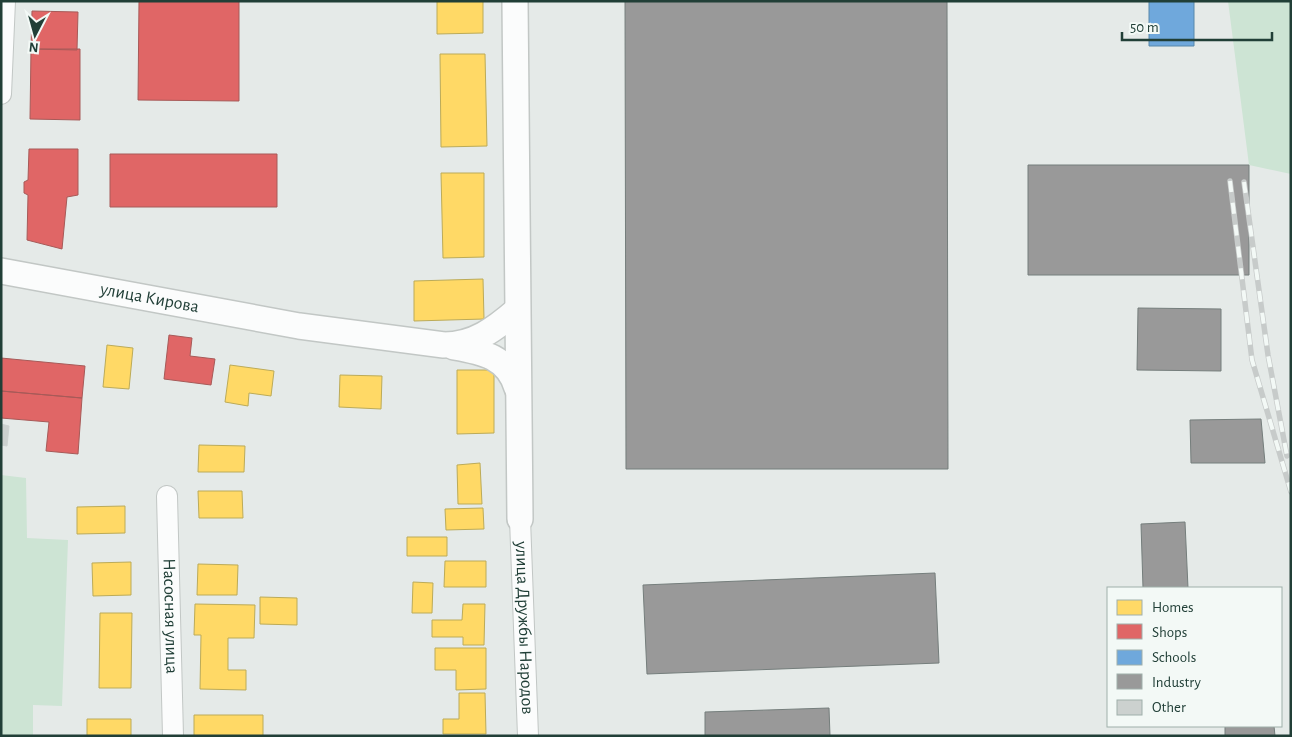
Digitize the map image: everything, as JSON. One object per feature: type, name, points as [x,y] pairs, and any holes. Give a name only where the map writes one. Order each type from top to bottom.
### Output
[{"type":"street","points":[[1,94],[5,1]]},
{"type":"street","points":[[515,1],[520,519]]},
{"type":"street","name":"улица Кирова","points":[[1,271],[299,326],[476,351],[500,361],[512,374],[518,390]]},
{"type":"street","points":[[444,346],[459,344],[481,336],[517,310]]},
{"type":"street","name":"Насосная улица","points":[[168,496],[173,736]]},
{"type":"street","name":"улица Дружбы Народов","points":[[520,519],[528,736]]},
{"type":"green space","points":[[1228,1],[1291,1],[1291,174],[1249,165]]},
{"type":"green space","points":[[1,475],[26,478],[27,538],[68,540],[62,706],[33,705],[33,736],[1,736]]},
{"type":"building: Homes","points":[[437,1],[483,1],[483,33],[437,34]]},
{"type":"building: Homes","points":[[440,54],[485,54],[487,146],[441,147]]},
{"type":"building: Homes","points":[[441,173],[484,173],[484,257],[443,258]]},
{"type":"building: Homes","points":[[483,279],[484,319],[414,321],[414,281]]},
{"type":"building: Homes","points":[[107,345],[133,348],[129,389],[103,387]]},
{"type":"building: Homes","points":[[230,365],[274,371],[271,396],[249,393],[248,406],[225,402]]},
{"type":"building: Homes","points":[[457,370],[494,370],[494,433],[457,434]]},
{"type":"building: Homes","points":[[340,375],[382,376],[381,409],[339,407]]},
{"type":"building: Homes","points":[[199,445],[245,446],[244,472],[198,472]]},
{"type":"building: Homes","points":[[480,463],[482,504],[458,504],[457,465]]},
{"type":"building: Homes","points":[[198,491],[242,491],[243,518],[199,518]]},
{"type":"building: Homes","points":[[125,506],[125,533],[77,534],[77,507]]},
{"type":"building: Homes","points":[[483,508],[484,529],[446,530],[445,509]]},
{"type":"building: Homes","points":[[407,537],[447,537],[447,556],[407,556]]},
{"type":"building: Homes","points":[[445,561],[486,561],[486,587],[444,587]]},
{"type":"building: Homes","points":[[131,562],[131,595],[93,596],[92,563]]},
{"type":"building: Homes","points":[[198,564],[238,565],[237,595],[197,595]]},
{"type":"building: Homes","points":[[413,582],[433,583],[432,613],[412,613]]},
{"type":"building: Homes","points":[[260,597],[297,598],[297,625],[260,624]]},
{"type":"building: Homes","points":[[195,604],[255,605],[254,638],[228,638],[228,670],[246,670],[246,690],[200,689],[201,635],[194,635]]},
{"type":"building: Homes","points":[[463,604],[485,604],[484,645],[463,645],[463,637],[432,637],[432,620],[462,620]]},
{"type":"building: Homes","points":[[100,613],[132,613],[131,688],[99,688]]},
{"type":"building: Homes","points":[[435,648],[486,648],[486,689],[456,690],[456,670],[435,670]]},
{"type":"building: Homes","points":[[459,693],[485,693],[486,734],[443,734],[443,719],[459,719]]},
{"type":"building: Homes","points":[[194,715],[263,715],[263,736],[194,736]]},
{"type":"building: Homes","points":[[87,719],[131,719],[131,736],[87,736]]},
{"type":"building: Shops","points":[[139,1],[239,1],[239,101],[138,100]]},
{"type":"building: Shops","points":[[32,11],[78,12],[77,50],[31,49]]},
{"type":"building: Shops","points":[[31,49],[80,49],[80,120],[30,119]]},
{"type":"building: Shops","points":[[29,149],[78,149],[78,195],[67,197],[62,249],[27,240],[28,195],[24,193],[24,182],[28,180]]},
{"type":"building: Shops","points":[[110,154],[277,154],[277,207],[110,207]]},
{"type":"building: Shops","points":[[169,335],[192,338],[190,356],[215,359],[211,385],[164,379]]},
{"type":"building: Shops","points":[[1,358],[85,366],[82,398],[1,391]]},
{"type":"building: Shops","points":[[1,391],[82,398],[78,454],[46,451],[49,422],[1,418]]},
{"type":"building: Schools","points":[[1149,1],[1194,1],[1194,46],[1149,46]]},
{"type":"building: Industry","points":[[625,1],[947,1],[948,469],[626,469]]},
{"type":"building: Industry","points":[[1028,165],[1249,165],[1249,275],[1028,275]]},
{"type":"building: Industry","points":[[1138,308],[1221,309],[1221,371],[1137,370]]},
{"type":"building: Industry","points":[[1261,419],[1265,463],[1191,463],[1190,420]]},
{"type":"building: Industry","points":[[1185,522],[1188,587],[1143,587],[1141,524]]},
{"type":"building: Industry","points":[[935,573],[939,663],[647,674],[643,585]]},
{"type":"building: Industry","points":[[829,708],[830,736],[705,736],[705,712]]},
{"type":"building: Industry","points":[[1225,727],[1274,727],[1275,736],[1225,736]]},
{"type":"building: Other","points":[[1,424],[9,426],[7,446],[1,445]]},
{"type":"railway","points":[[1230,181],[1252,360],[1291,492]]},
{"type":"railway","points":[[1244,182],[1268,355],[1287,456]]}]
